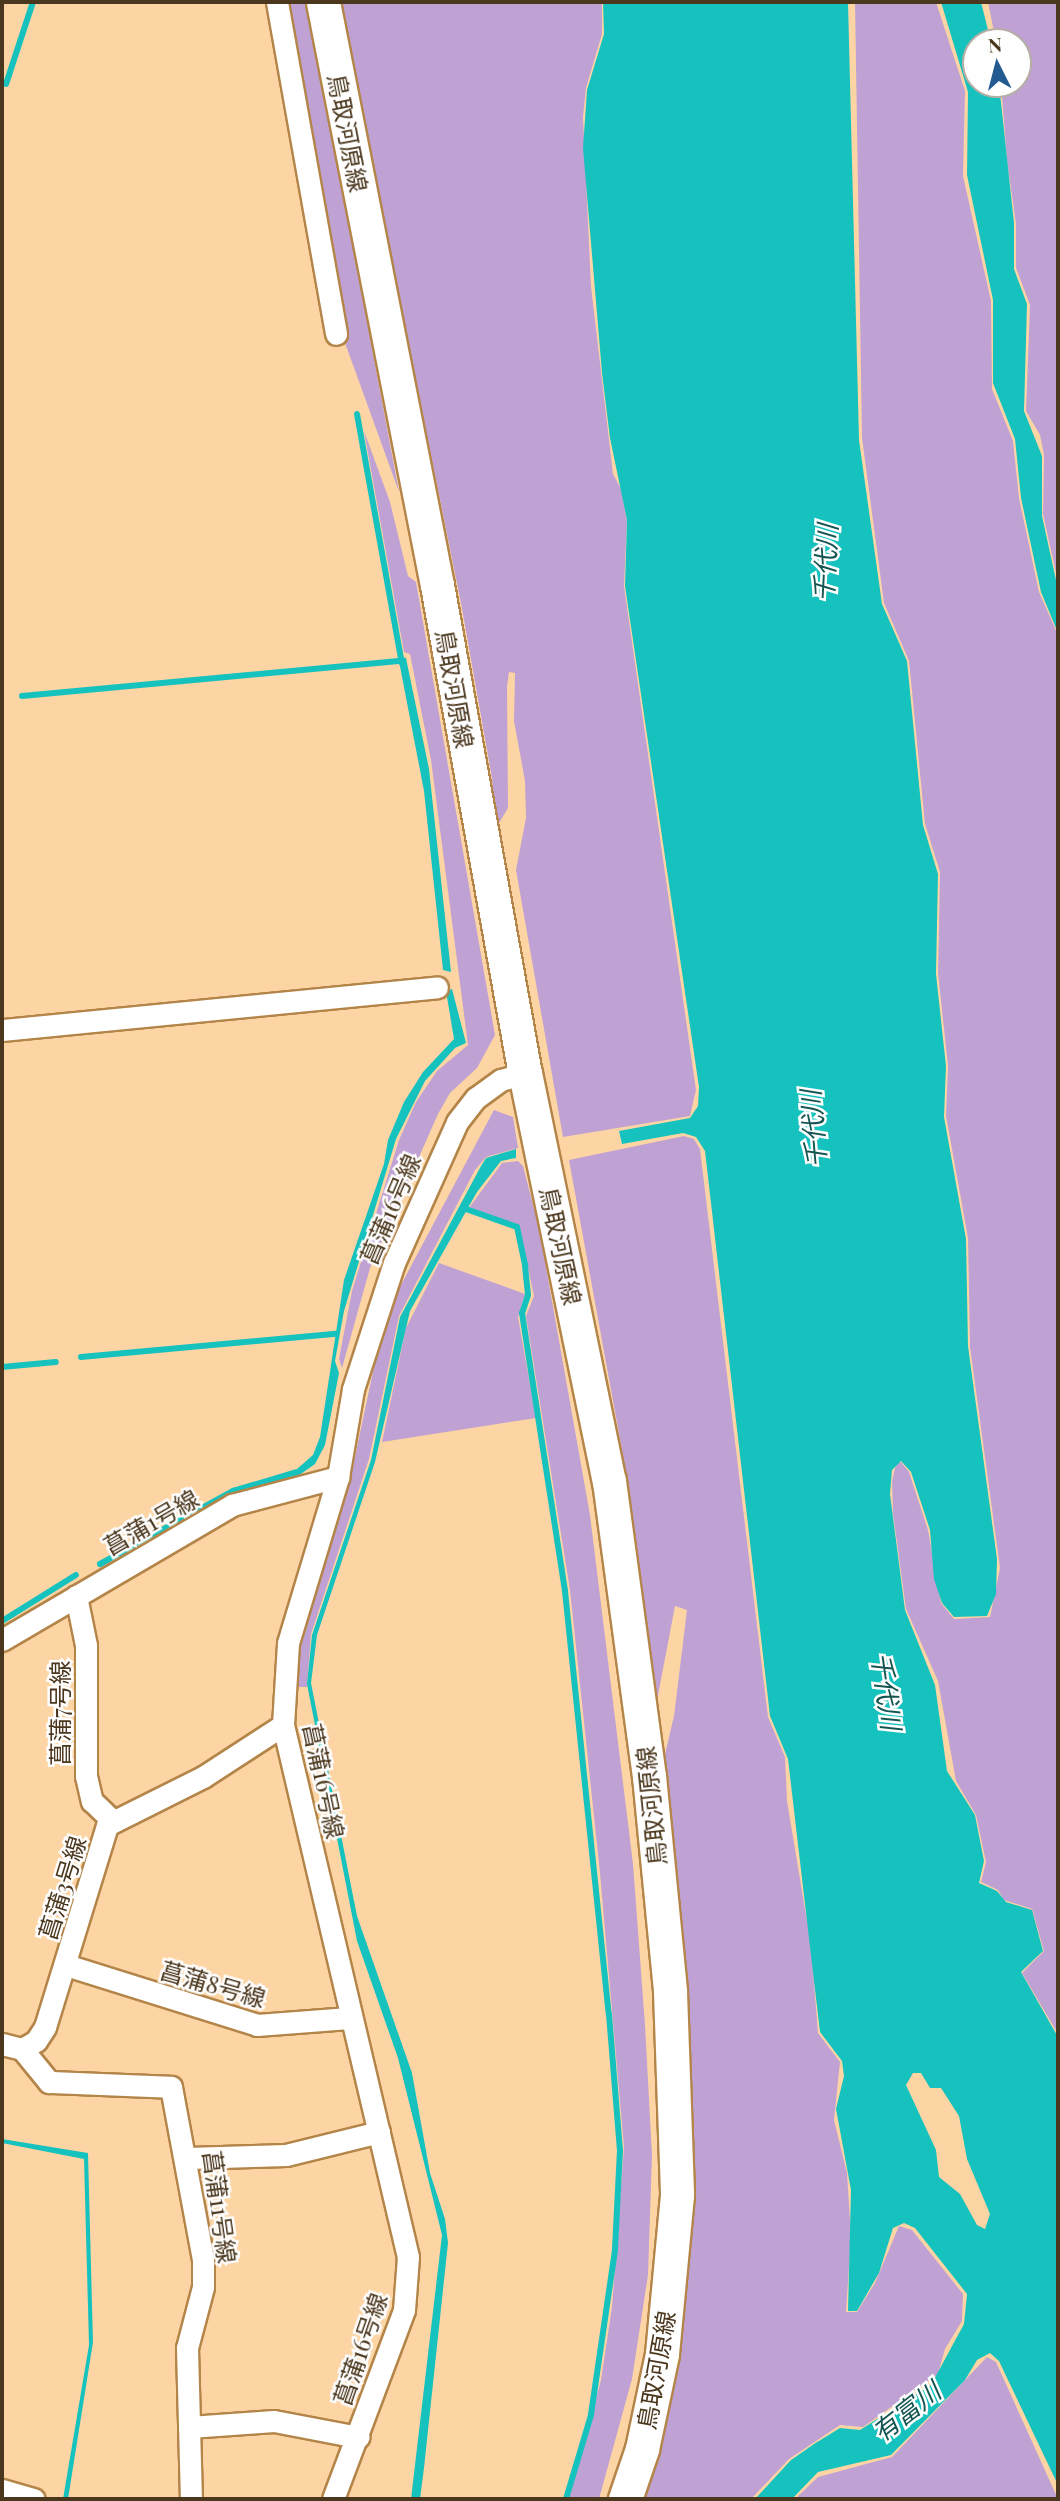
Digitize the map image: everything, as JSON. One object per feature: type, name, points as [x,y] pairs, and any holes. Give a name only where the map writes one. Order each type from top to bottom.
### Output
[{"type":"main road","name":"鳥取河原線","points":[[323,2],[437,585],[525,1073],[621,1552],[670,1992],[676,2098],[672,2272],[662,2354],[642,2449],[625,2499]]},
{"type":"street","points":[[277,2],[336,334]]},
{"type":"street","points":[[2,1030],[437,987]]},
{"type":"street","name":"菖蒲16号線","points":[[333,2499],[404,2310],[409,2283],[403,2228],[349,2018],[283,1725],[288,1643],[338,1476],[353,1389],[394,1263],[457,1122],[492,1086],[525,1073]]},
{"type":"street","name":"菖蒲1号線","points":[[2,1640],[232,1505],[338,1476]]},
{"type":"street","name":"菖蒲7号線","points":[[76,1596],[86,1645],[86,1776],[92,1801],[113,1821]]},
{"type":"street","name":"菖蒲3号線","points":[[12,2047],[36,2041],[45,2027],[107,1825],[203,1777],[283,1725]]},
{"type":"street","name":"菖蒲8号線","points":[[66,1965],[257,2025],[349,2018]]},
{"type":"street","name":"菖蒲11号線","points":[[12,2047],[50,2082],[171,2087],[187,2158],[203,2259],[203,2287],[187,2348],[191,2499]]},
{"type":"street","points":[[187,2158],[286,2155],[379,2132]]},
{"type":"street","points":[[189,2427],[274,2421],[358,2437]]},
{"type":"street","points":[[2,2490],[34,2499]]},
{"type":"shaded area","points":[[281,2],[307,2],[399,492],[340,329]]},
{"type":"shaded area","points":[[339,2],[602,2],[602,34],[586,88],[583,117],[591,286],[613,474],[621,489],[627,521],[624,586],[696,1090],[690,1116],[563,1137],[516,870],[526,818],[525,781],[514,721],[515,673],[509,672],[507,687],[508,808],[496,828],[492,778],[461,603]]},
{"type":"shaded area","points":[[855,2],[936,2],[962,82],[962,98],[965,98],[963,176],[991,301],[992,389],[1013,441],[1019,498],[1039,592],[1058,635],[1058,2034],[1022,1973],[1044,1951],[1032,1909],[1004,1900],[998,1890],[981,1882],[986,1862],[976,1815],[956,1781],[938,1681],[906,1609],[893,1513],[892,1481],[896,1464],[901,1462],[909,1472],[928,1530],[941,1603],[954,1619],[990,1617],[1000,1568],[970,1347],[968,1238],[946,1116],[948,1066],[938,973],[940,872],[925,824],[909,661],[884,603],[862,438]]},
{"type":"shaded area","points":[[988,2],[1058,2],[1058,582],[1043,514],[1044,455],[1040,435],[1026,411],[1030,305],[1016,268],[1016,224],[1002,98],[1032,98],[1032,28],[993,28]]},
{"type":"shaded area","points":[[364,431],[390,502],[408,576],[416,582],[495,1035],[477,1068],[450,1093],[438,1114],[370,1268],[342,1368],[339,1359],[352,1291],[399,1140],[416,1102],[437,1071],[468,1045],[431,760],[410,654],[404,652]]},
{"type":"shaded area","points":[[494,1110],[513,1117],[518,1148],[486,1157],[475,1170],[399,1316],[369,1459],[311,1634],[307,1687],[296,1687],[301,1635],[349,1485],[385,1315]]},
{"type":"shaded area","points":[[684,1136],[694,1139],[700,1149],[768,1717],[785,1757],[787,1801],[811,1945],[818,2033],[840,2062],[834,2120],[847,2173],[851,2236],[846,2312],[857,2312],[875,2283],[899,2226],[912,2230],[963,2294],[962,2321],[945,2349],[938,2374],[863,2427],[840,2425],[789,2459],[751,2499],[639,2499],[670,2373],[661,1771],[674,1716],[687,1610],[675,1606],[655,1711],[622,1450],[569,1160]]},
{"type":"shaded area","points":[[518,1161],[523,1166],[539,1228],[590,1515],[633,1864],[645,2025],[652,2155],[648,2275],[632,2379],[599,2499],[569,2499],[601,2380],[612,2307],[624,2147],[600,1873],[570,1590],[526,1316],[534,1296],[519,1225],[469,1208],[502,1163]]},
{"type":"shaded area","points":[[439,1263],[525,1294],[518,1317],[536,1418],[382,1442],[406,1328]]},
{"type":"shaded area","points":[[987,2357],[996,2362],[1058,2499],[795,2499],[818,2477],[892,2457]]},
{"type":"water","points":[[603,2],[848,2],[859,440],[882,604],[907,661],[923,825],[938,874],[936,974],[946,1066],[944,1117],[966,1239],[968,1346],[997,1559],[996,1594],[987,1616],[954,1617],[942,1603],[934,1579],[930,1530],[911,1472],[901,1461],[892,1470],[890,1494],[905,1610],[935,1685],[947,1771],[975,1815],[984,1861],[979,1883],[997,1891],[1006,1902],[1032,1910],[1043,1951],[1021,1972],[1058,2037],[1058,2485],[999,2361],[990,2353],[977,2360],[965,2380],[891,2455],[818,2472],[792,2499],[755,2499],[791,2460],[814,2444],[840,2428],[860,2430],[931,2385],[964,2324],[967,2294],[915,2228],[904,2223],[893,2228],[879,2273],[857,2311],[848,2311],[851,2190],[836,2109],[844,2076],[842,2061],[820,2032],[788,1759],[770,1716],[705,1151],[696,1137],[683,1133],[622,1144],[619,1131],[690,1118],[698,1106],[699,1087],[625,586],[627,520],[610,438],[602,373],[583,148],[587,90],[604,34]],"holes":[[[913,2073],[921,2073],[930,2088],[941,2088],[959,2116],[967,2159],[990,2214],[985,2229],[977,2225],[960,2194],[939,2177],[936,2150],[906,2085]]]},
{"type":"water","points":[[941,2],[981,2],[988,28],[962,28],[962,72]]},
{"type":"water","points":[[968,98],[1001,98],[1014,223],[1014,269],[1027,304],[1024,411],[1042,456],[1042,516],[1058,589],[1058,633],[1041,592],[1021,498],[1015,439],[993,383],[993,300],[967,175]]},
{"type":"water","points":[[398,656],[406,658],[429,769],[451,972],[443,970],[424,791]]},
{"type":"water","points":[[452,989],[466,1043],[455,1048],[425,1081],[396,1139],[344,1311],[335,1361],[339,1373],[325,1445],[315,1464],[298,1476],[289,1476],[313,1455],[320,1437],[344,1280],[384,1164],[388,1140],[404,1102],[423,1072],[454,1039],[446,991]]},
{"type":"water","points":[[516,1149],[516,1158],[501,1161],[477,1192],[410,1311],[375,1462],[317,1635],[311,1683],[357,1916],[412,2073],[430,2173],[445,2219],[448,2243],[420,2499],[411,2499],[442,2235],[398,2058],[357,1941],[307,1684],[312,1635],[371,1460],[400,1317],[486,1158]]},
{"type":"water","points":[[2,2139],[88,2153],[93,2342],[68,2499],[63,2499],[89,2345],[84,2159],[2,2143]]},
{"type":"waterway","points":[[6,84],[33,2]]},
{"type":"waterway","points":[[357,414],[402,663]]},
{"type":"waterway","points":[[22,696],[401,661]]},
{"type":"waterway","points":[[463,1208],[517,1227],[525,1266],[528,1295],[522,1313],[565,1591],[609,2014],[620,2150],[615,2250],[591,2415],[566,2499]]},
{"type":"waterway","points":[[81,1357],[336,1334]]},
{"type":"waterway","points":[[2,1367],[56,1362]]},
{"type":"waterway","points":[[100,1564],[233,1491],[297,1472]]},
{"type":"waterway","points":[[2,1621],[76,1575]]},
{"type":"water label","name":"千代川","points":[[825,563]]},
{"type":"water label","name":"千代川","points":[[813,1129]]},
{"type":"water label","name":"千代川","points":[[887,1691]]},
{"type":"water label","name":"有富川","points":[[906,2411]]}]
